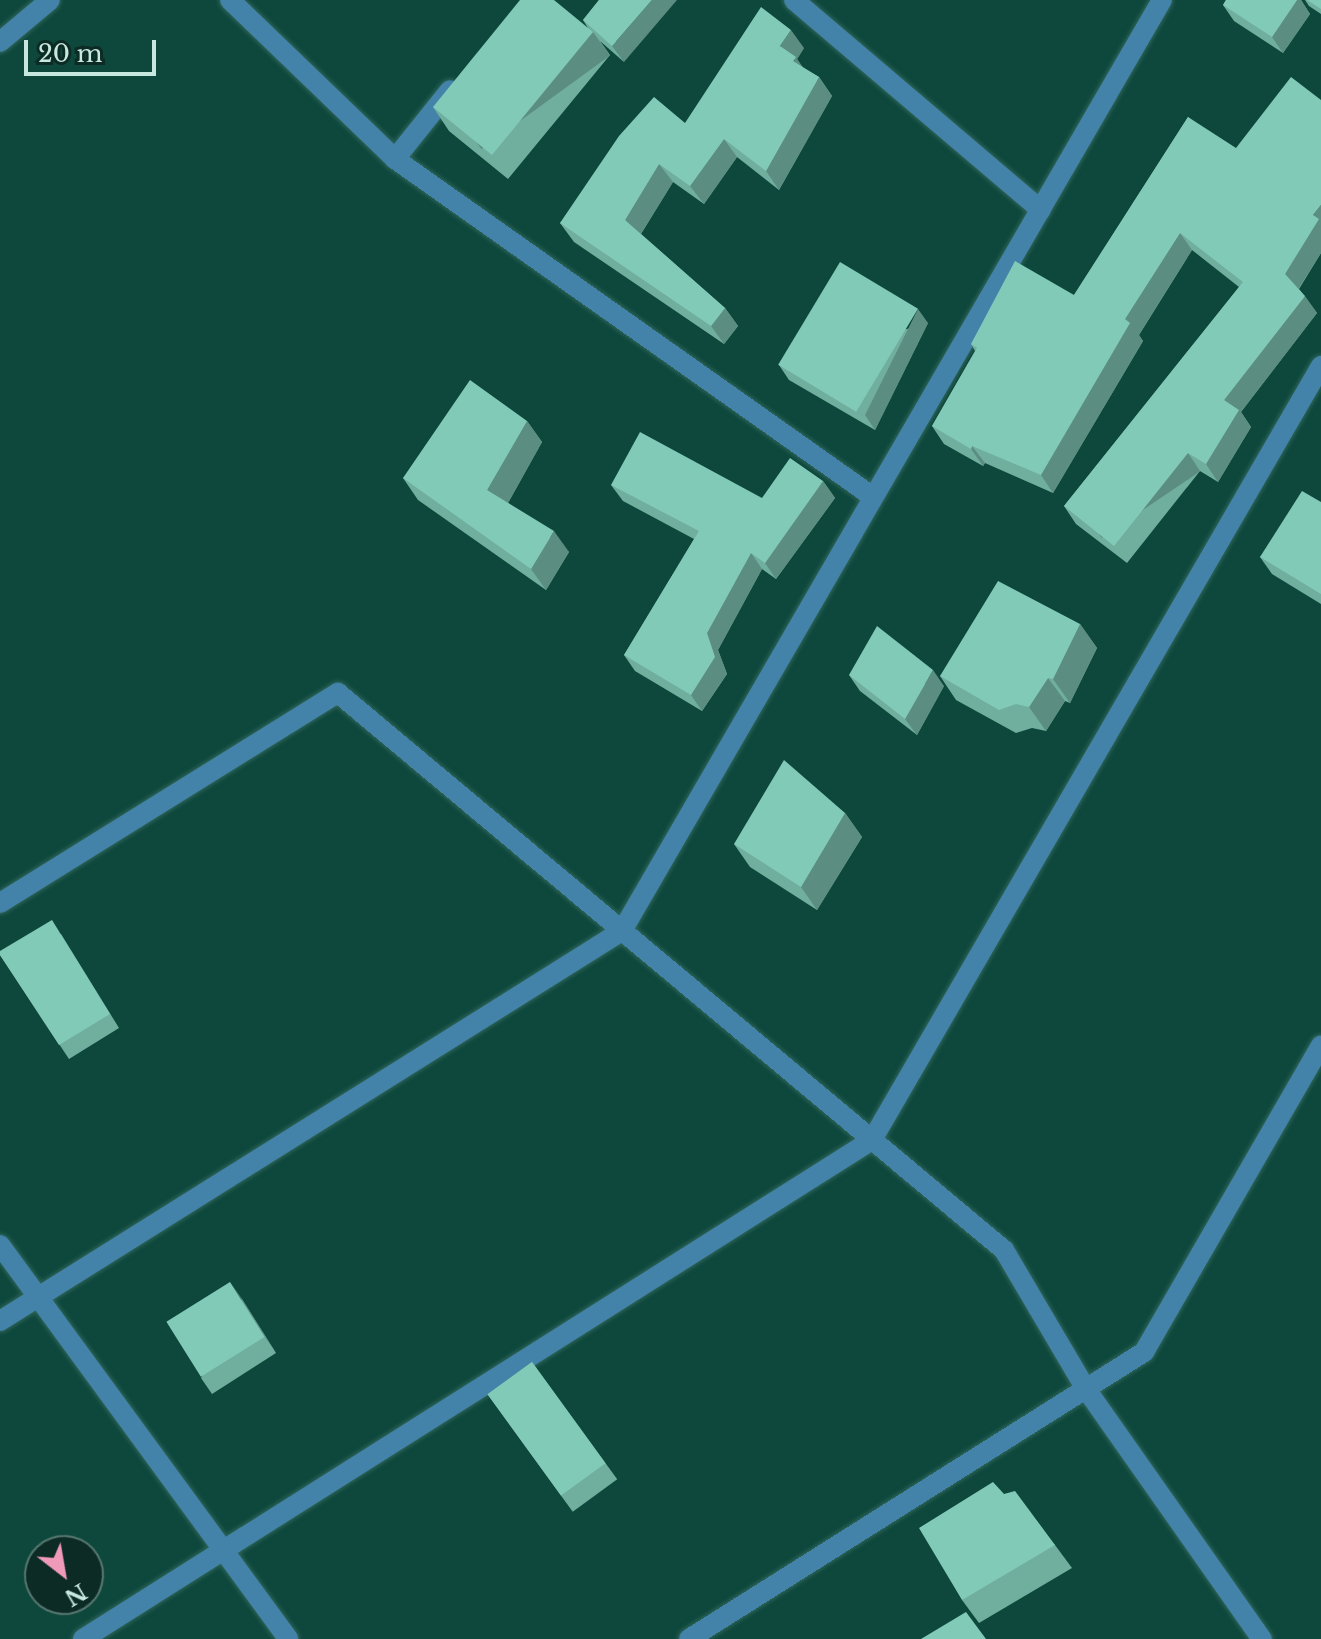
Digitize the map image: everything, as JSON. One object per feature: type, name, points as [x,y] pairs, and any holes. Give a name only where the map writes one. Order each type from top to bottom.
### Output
[{"type":"street","points":[[0,42],[50,0]]},
{"type":"street","points":[[230,0],[395,159],[873,497]]},
{"type":"street","points":[[794,0],[1041,210]]},
{"type":"street","points":[[0,1321],[622,931],[1162,0]]},
{"type":"street","points":[[395,159],[463,73]]},
{"type":"street","points":[[83,1639],[872,1140],[1321,366]]},
{"type":"street","points":[[0,903],[338,693],[1004,1250],[1086,1389],[1262,1639]]},
{"type":"street","points":[[689,1639],[1144,1352],[1321,1045]]},
{"type":"street","points":[[0,1245],[288,1639]]},
{"type":"building","points":[[520,0],[554,0],[593,32],[492,155],[433,107]]},
{"type":"building","points":[[599,0],[652,0],[612,46],[583,20]]},
{"type":"building","points":[[1226,0],[1297,0],[1272,37],[1223,5]]},
{"type":"building","points":[[1307,0],[1321,0],[1321,9]]},
{"type":"building","points":[[761,7],[791,30],[780,46],[796,57],[793,61],[819,77],[766,171],[724,139],[690,186],[659,164],[625,220],[725,308],[711,326],[560,223],[619,136],[654,97],[685,123]]},
{"type":"building","points":[[1291,77],[1321,100],[1321,205],[1313,215],[1319,219],[1285,274],[1305,296],[1224,400],[1239,410],[1206,464],[1188,453],[1114,546],[1064,506],[1243,282],[1180,233],[1125,319],[1130,323],[1041,475],[972,446],[971,449],[932,426],[977,348],[971,344],[1015,261],[1074,295],[1188,117],[1236,148]]},
{"type":"building","points":[[840,262],[918,309],[856,412],[778,365]]},
{"type":"building","points":[[470,380],[527,421],[487,490],[554,531],[531,569],[403,478]]},
{"type":"building","points":[[640,432],[762,498],[790,458],[823,481],[765,563],[751,553],[707,633],[715,657],[691,695],[624,655],[699,531],[611,485]]},
{"type":"building","points":[[1302,491],[1321,502],[1321,594],[1260,557]]},
{"type":"building","points":[[998,581],[1080,624],[1053,679],[1048,678],[1029,707],[1016,704],[999,710],[940,676]]},
{"type":"building","points":[[877,626],[933,670],[905,719],[849,675]]},
{"type":"building","points":[[784,760],[845,813],[801,887],[734,844]]},
{"type":"building","points":[[52,920],[110,1014],[59,1045],[0,955],[0,951]]},
{"type":"building","points":[[230,1282],[264,1337],[201,1377],[166,1322]]},
{"type":"building","points":[[532,1362],[605,1463],[561,1495],[488,1394]]},
{"type":"building","points":[[993,1482],[1004,1494],[1015,1491],[1055,1545],[962,1600],[919,1528]]},
{"type":"building","points":[[966,1612],[986,1639],[921,1639]]}]
